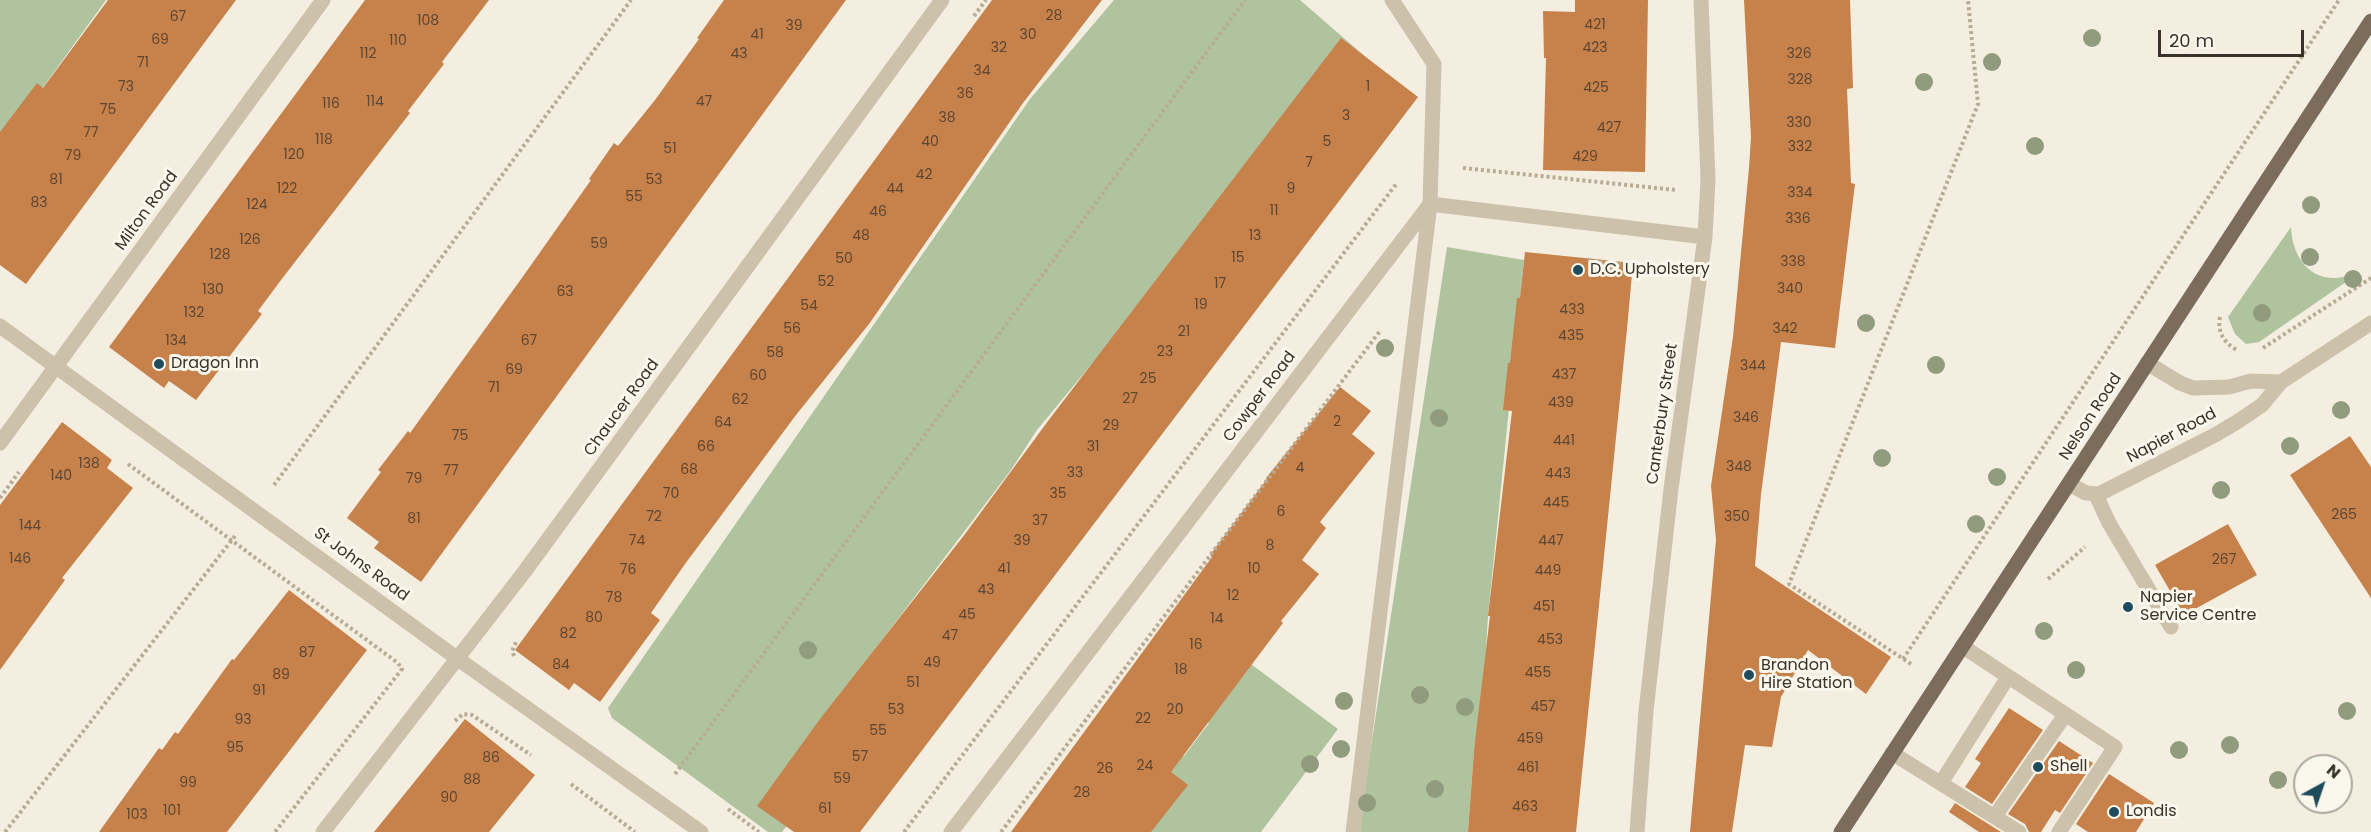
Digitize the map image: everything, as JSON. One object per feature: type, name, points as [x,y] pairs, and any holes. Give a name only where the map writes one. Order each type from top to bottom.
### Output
[{"type":"main road","name":"Nelson Road","points":[[1840,832],[2371,21]]},
{"type":"street","name":"Milton Road","points":[[0,443],[323,0]]},
{"type":"street","name":"Chaucer Road","points":[[323,832],[532,561],[942,0]]},
{"type":"street","points":[[1353,832],[1430,204],[1434,64],[1392,0]]},
{"type":"street","name":"Canterbury Street","points":[[1637,832],[1646,711],[1669,501],[1705,237],[1708,179],[1701,0]]},
{"type":"street","points":[[1430,204],[1705,237]]},
{"type":"street","name":"Cowper Road","points":[[951,832],[1430,204]]},
{"type":"street","name":"Napier Road","points":[[2096,495],[2216,435],[2262,405],[2281,382],[2371,323]]},
{"type":"street","name":"St Johns Road","points":[[0,326],[701,832]]},
{"type":"street","name":"Napier Road","points":[[2147,363],[2180,383],[2193,388],[2218,389],[2251,381],[2281,382]]},
{"type":"street","points":[[2069,484],[2086,494],[2096,495],[2109,523],[2171,627]]},
{"type":"street","points":[[1962,646],[2115,747],[2059,832]]},
{"type":"street","points":[[1941,783],[2008,677]]},
{"type":"street","points":[[1995,816],[2065,714]]},
{"type":"street","points":[[1892,753],[2019,832]]},
{"type":"path","points":[[5,832],[255,510],[631,0]]},
{"type":"path","points":[[969,23],[986,0]]},
{"type":"path","points":[[656,799],[1245,0]]},
{"type":"path","points":[[1939,683],[1789,584],[1978,104],[1968,0]]},
{"type":"path","points":[[1903,659],[2339,0]]},
{"type":"path","points":[[1580,258],[1670,272]]},
{"type":"path","points":[[2260,350],[2371,278]]},
{"type":"path","points":[[1000,832],[1382,329]]},
{"type":"path","points":[[2230,346],[2241,352]]},
{"type":"path","points":[[121,459],[398,663],[402,669],[275,832]]},
{"type":"path","points":[[0,498],[21,470]]},
{"type":"path","points":[[520,636],[513,647],[512,654],[523,663]]},
{"type":"path","points":[[448,729],[460,716],[467,713],[535,759]]},
{"type":"path","points":[[667,765],[686,779]]},
{"type":"path","points":[[562,778],[635,832]]},
{"type":"path","points":[[722,805],[759,832]]},
{"type":"green space","points":[[0,0],[106,0],[0,147]]},
{"type":"green space","points":[[1114,0],[1300,0],[1368,59],[1109,343],[1037,430],[1011,470],[847,686],[786,827],[782,832],[768,832],[612,718],[608,708],[1030,99]]},
{"type":"green space","points":[[2291,227],[2298,255],[2303,263],[2316,274],[2336,278],[2359,273],[2259,342],[2246,344],[2235,334],[2228,317]]},
{"type":"green space","points":[[1447,247],[1524,260],[1488,616],[1484,684],[1474,750],[1468,832],[1358,832]]},
{"type":"green space","points":[[1220,641],[1338,729],[1261,832],[1143,832],[1138,747],[1184,756],[1209,723],[1176,698]]},
{"type":"building","points":[[108,0],[236,0],[26,284],[0,265],[0,132],[37,83],[43,88]]},
{"type":"building","points":[[365,0],[489,0],[442,62],[444,64],[408,111],[410,113],[281,280],[258,311],[262,314],[196,400],[169,381],[164,388],[109,347]]},
{"type":"building","points":[[724,0],[846,0],[421,582],[374,548],[379,542],[347,518],[381,472],[378,470],[408,431],[410,433],[524,275],[591,180],[589,179],[614,143],[618,146],[655,100]]},
{"type":"building","points":[[992,0],[1102,0],[1023,103],[869,324],[796,415],[685,564],[651,613],[660,620],[600,702],[574,683],[569,690],[515,650]]},
{"type":"building","points":[[1575,0],[1648,0],[1645,172],[1543,170],[1546,58],[1544,58],[1543,11],[1575,12]]},
{"type":"building","points":[[1744,0],[1850,0],[1853,88],[1847,89],[1851,183],[1855,184],[1835,348],[1781,342],[1761,494],[1755,566],[1891,657],[1866,694],[1808,650],[1781,697],[1772,747],[1745,745],[1732,832],[1690,832],[1716,540],[1711,486],[1733,337],[1749,168],[1751,137]]},
{"type":"building","points":[[1341,38],[1418,97],[860,832],[794,832],[757,806],[820,719],[965,534],[1048,421]]},
{"type":"building","points":[[1525,252],[1633,263],[1627,329],[1576,832],[1468,832],[1474,750],[1490,616],[1488,616],[1512,411],[1503,410]]},
{"type":"building","points":[[1340,387],[1371,411],[1352,434],[1375,453],[1320,522],[1326,528],[1302,560],[1319,574],[1281,621],[1283,623],[1171,772],[1188,785],[1151,832],[1011,832],[1212,557],[1210,555],[1266,478]]},
{"type":"building","points":[[62,422],[112,460],[107,468],[133,488],[62,578],[65,580],[0,670],[0,505]]},
{"type":"building","points":[[2350,436],[2371,467],[2371,598],[2290,475]]},
{"type":"building","points":[[2228,524],[2257,575],[2184,615],[2155,565]]},
{"type":"building","points":[[289,590],[367,650],[227,832],[99,832],[159,748],[162,750],[175,732],[178,734],[232,659],[234,660]]},
{"type":"building","points":[[2009,708],[2043,730],[1992,804],[1965,787],[1981,763],[1975,759]]},
{"type":"building","points":[[465,719],[535,775],[489,832],[374,832]]},
{"type":"building","points":[[2059,741],[2093,763],[2060,813],[2055,810],[2041,832],[2029,832],[2025,824],[2008,814]]},
{"type":"building","points":[[2109,774],[2154,803],[2136,832],[2088,832],[2076,824]]},
{"type":"building","points":[[1955,803],[2001,832],[1979,832],[1949,812]]},
{"type":"place","name":"D.C. Upholstery","points":[[1578,270]]},
{"type":"place","name":"Dragon Inn","points":[[159,364]]},
{"type":"place","name":"Napier Service Centre","points":[[2128,607]]},
{"type":"place","name":"Brandon Hire Station","points":[[1749,675]]},
{"type":"place","name":"Shell","points":[[2038,767]]},
{"type":"place","name":"Londis","points":[[2114,812]]}]
